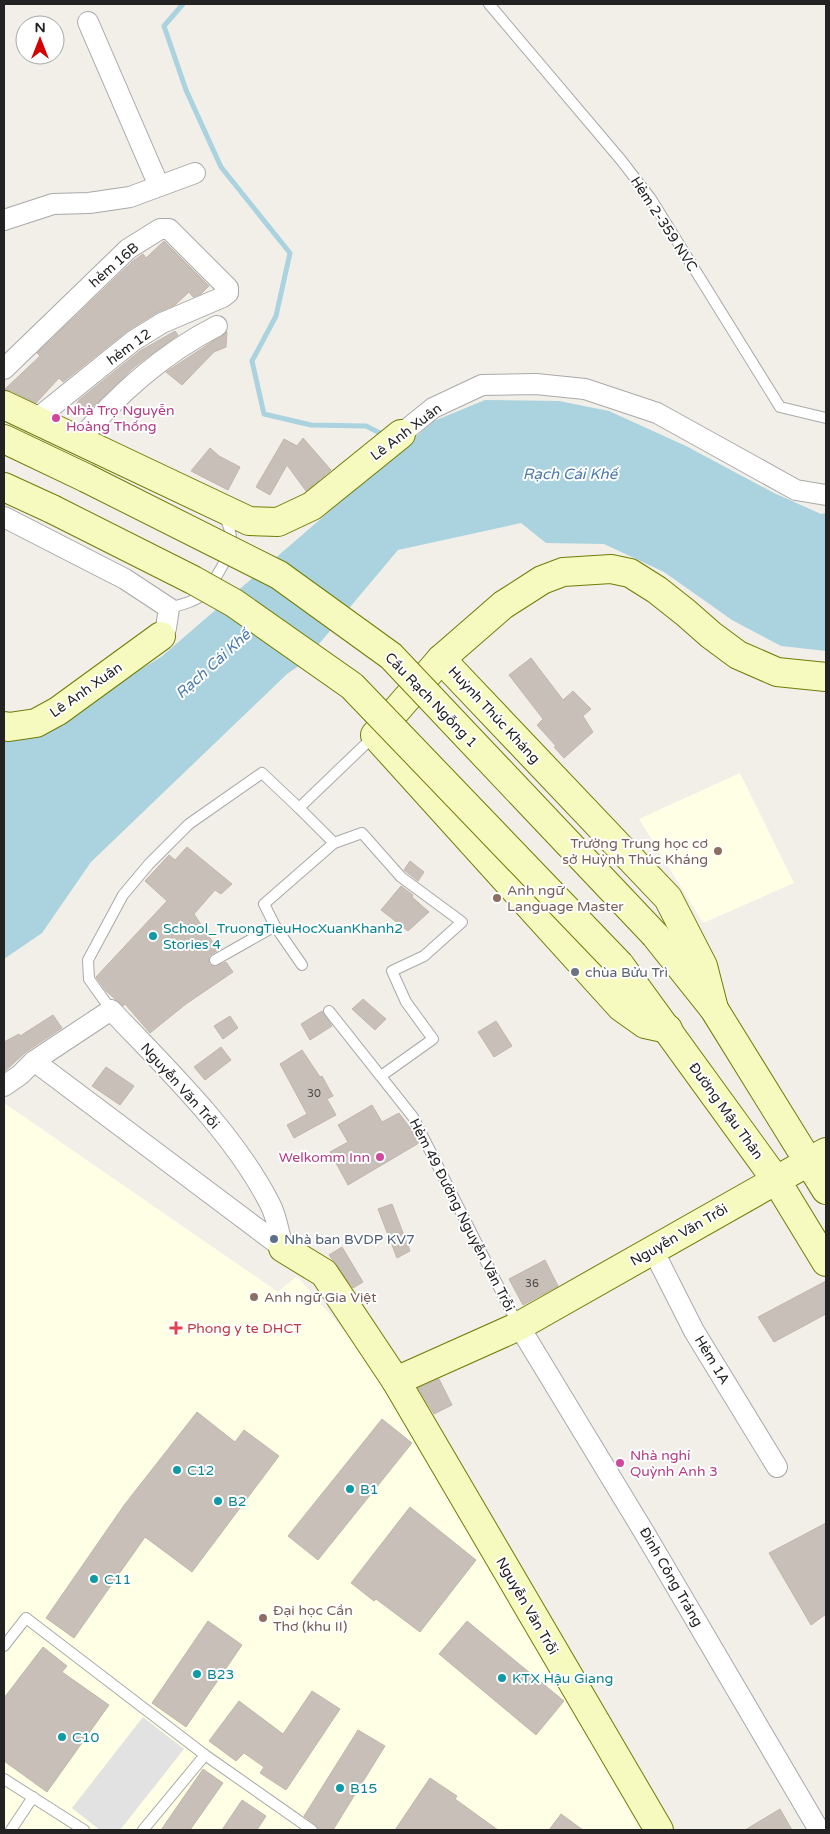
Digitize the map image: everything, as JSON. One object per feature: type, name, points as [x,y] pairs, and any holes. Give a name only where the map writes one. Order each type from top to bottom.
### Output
[{"type":"street","points":[[88,22],[159,186]]},
{"type":"street","points":[[4,220],[53,204],[89,203],[130,197],[195,173]]},
{"type":"street","name":"hẻm 16B","points":[[4,370],[128,249],[160,229],[169,229],[228,288]]},
{"type":"street","name":"hẻm 12","points":[[35,420],[132,341],[162,323],[223,296],[228,293],[228,288]]},
{"type":"street","points":[[79,441],[106,409],[173,351],[217,326]]},
{"type":"street","name":"Lê Anh Xuân","points":[[4,405],[248,521],[278,522],[312,506],[433,408],[482,385],[536,384],[585,389],[657,413],[796,490],[826,495]]},
{"type":"street","name":"Cầu Rạch Ngỗng 1","points":[[4,439],[279,575],[391,656],[655,935],[714,1009]]},
{"type":"street","name":"Đường Mậu Thân","points":[[4,488],[52,509],[193,580],[234,603],[352,686],[620,965],[776,1180],[826,1262]]},
{"type":"street","points":[[4,518],[125,579],[170,608],[166,628],[161,636]]},
{"type":"street","name":"Huỳnh Thúc Kháng","points":[[714,1009],[703,966],[668,898],[441,659],[502,605],[542,580],[563,572],[611,569],[630,574],[657,590],[738,655],[777,672],[826,677]]},
{"type":"street","name":"Lê Anh Xuân","points":[[4,726],[36,723],[58,711],[161,636]]},
{"type":"street","points":[[441,659],[375,735],[621,1007],[645,1024],[668,1029]]},
{"type":"street","points":[[714,1009],[818,1156],[826,1190]]},
{"type":"street","points":[[4,1086],[20,1075],[34,1061],[111,1010]]},
{"type":"street","name":"Nguyễn Văn Trỗi","points":[[111,1010],[174,1076],[232,1144],[270,1205],[284,1248]]},
{"type":"street","name":"Nguyễn Văn Trỗi","points":[[34,1061],[284,1248],[324,1273],[396,1381],[659,1830]]},
{"type":"street","name":"Nguyễn Văn Trỗi","points":[[396,1381],[519,1326],[818,1156]]},
{"type":"street","name":"Hẻm 1A","points":[[653,1250],[694,1331],[777,1467]]},
{"type":"street","name":"Đinh Công Tráng","points":[[519,1326],[644,1532],[819,1830]]},
{"type":"lane","name":"Hẻm 2-359 NVC","points":[[489,4],[520,38],[615,152],[651,199],[780,407],[826,418]]},
{"type":"lane","points":[[170,608],[184,604],[202,595],[220,571],[232,545],[228,521],[220,508]]},
{"type":"lane","points":[[299,808],[375,735]]},
{"type":"lane","points":[[111,1010],[89,979],[88,960],[123,895],[149,864],[188,824],[262,773],[334,843]]},
{"type":"lane","points":[[302,965],[274,926],[264,904],[334,843],[362,833],[401,877],[462,922],[424,956],[392,971],[406,1002],[433,1039],[381,1076]]},
{"type":"lane","points":[[215,960],[274,926]]},
{"type":"lane","name":"Hẻm 49 Đường Nguyễn Văn Trỗi","points":[[329,1011],[413,1117],[519,1326]]},
{"type":"lane","points":[[4,1646],[26,1618],[205,1755],[312,1830]]},
{"type":"lane","points":[[143,1830],[205,1755]]},
{"type":"lane","points":[[4,1778],[84,1830]]},
{"type":"lane","points":[[11,1830],[33,1797]]},
{"type":"shaded area","name":"Trường Trung học cơ sở Huỳnh Thúc Kháng","points":[[740,773],[794,883],[703,923],[639,819]]},
{"type":"shaded area","name":"Đại học Cần Thơ (khu II)","points":[[4,1103],[278,1292],[297,1276],[378,1370],[402,1405],[643,1830],[4,1830]]},
{"type":"shaded area","points":[[143,1717],[184,1749],[120,1830],[100,1830],[72,1808]]},
{"type":"water","name":"Rạch Cái Khế","points":[[485,400],[559,401],[609,411],[686,446],[774,493],[821,514],[826,513],[826,651],[781,646],[732,620],[664,572],[604,544],[546,543],[521,523],[398,550],[303,663],[287,674],[91,862],[42,933],[4,959],[4,734],[45,727],[161,657],[434,421]]},
{"type":"building","points":[[164,241],[209,286],[201,294],[193,297],[189,292],[175,305],[156,313],[127,331],[63,382],[59,378],[36,403],[11,391],[4,390],[40,356],[37,353],[133,261],[143,254],[146,258]]},
{"type":"building","points":[[175,331],[178,335],[134,367],[88,412],[75,407],[79,400],[140,351]]},
{"type":"building","points":[[227,332],[226,347],[214,352],[182,385],[166,372]]},
{"type":"building","points":[[303,438],[331,470],[306,491],[287,465],[270,495],[256,487],[284,439],[297,446]]},
{"type":"building","points":[[210,448],[219,456],[240,467],[228,490],[191,471]]},
{"type":"building","points":[[531,658],[563,700],[573,691],[591,709],[583,716],[593,732],[564,758],[537,725],[543,719],[509,675]]},
{"type":"building","points":[[187,847],[232,884],[221,894],[215,890],[194,914],[218,950],[209,956],[209,964],[215,967],[226,962],[233,972],[186,1004],[150,1033],[125,1004],[123,1006],[106,991],[96,977],[167,901],[145,881],[169,855],[175,860]]},
{"type":"building","points":[[410,861],[424,872],[418,881],[404,870]]},
{"type":"building","points":[[401,886],[413,895],[412,897],[429,912],[408,931],[381,910]]},
{"type":"building","points":[[363,999],[386,1019],[375,1030],[352,1009]]},
{"type":"building","points":[[322,1011],[332,1026],[310,1040],[301,1024]]},
{"type":"building","points":[[53,1015],[62,1028],[27,1051],[4,1072],[4,1042],[19,1034],[20,1036]]},
{"type":"building","points":[[230,1016],[238,1028],[223,1039],[214,1026]]},
{"type":"building","points":[[496,1021],[512,1046],[494,1057],[478,1032]]},
{"type":"building","points":[[221,1047],[231,1060],[205,1080],[194,1067]]},
{"type":"building","points":[[302,1050],[320,1077],[322,1076],[333,1096],[327,1099],[336,1115],[294,1138],[287,1125],[307,1114],[280,1064]]},
{"type":"building","points":[[106,1067],[134,1086],[120,1105],[92,1086]]},
{"type":"building","points":[[372,1105],[382,1122],[399,1113],[419,1143],[348,1185],[330,1152],[348,1142],[338,1125]]},
{"type":"building","points":[[392,1204],[410,1251],[397,1258],[378,1209]]},
{"type":"building","points":[[342,1247],[363,1282],[353,1288],[329,1255]]},
{"type":"building","points":[[545,1260],[558,1286],[523,1305],[509,1279]]},
{"type":"building","points":[[826,1281],[826,1314],[774,1342],[758,1317]]},
{"type":"building","points":[[439,1379],[452,1405],[434,1414],[418,1388]]},
{"type":"building","points":[[197,1412],[235,1442],[244,1430],[279,1456],[192,1572],[145,1537],[74,1638],[46,1618],[125,1504]]},
{"type":"building","name":"B1","points":[[382,1419],[412,1443],[318,1560],[288,1536]]},
{"type":"building","points":[[410,1507],[476,1560],[420,1632],[351,1583]]},
{"type":"building","points":[[826,1523],[826,1614],[811,1625],[769,1553]]},
{"type":"building","name":"B23","points":[[208,1621],[242,1645],[186,1727],[152,1703]]},
{"type":"building","name":"KTX Hậu Giang","points":[[467,1621],[564,1701],[536,1735],[439,1654]]},
{"type":"building","points":[[43,1647],[67,1666],[62,1672],[109,1705],[47,1792],[4,1761],[4,1698]]},
{"type":"building","points":[[312,1691],[340,1709],[286,1790],[260,1773],[264,1767],[244,1753],[236,1761],[209,1741],[239,1701],[283,1734]]},
{"type":"building","name":"B15","points":[[358,1730],[385,1746],[333,1830],[319,1830],[316,1825],[304,1816]]},
{"type":"building","points":[[203,1769],[223,1783],[190,1830],[161,1830]]},
{"type":"building","points":[[430,1778],[457,1796],[455,1799],[498,1830],[395,1830]]},
{"type":"building","points":[[242,1800],[266,1816],[257,1830],[222,1830]]},
{"type":"building","points":[[780,1809],[792,1830],[745,1830]]},
{"type":"building","points":[[561,1814],[583,1830],[549,1830]]},
{"type":"waterway","points":[[183,4],[164,26],[186,90],[221,167],[290,253],[276,316],[252,361],[264,414],[311,425],[366,426],[386,436]]},
{"type":"place","name":"Nhà Trọ Nguyễn Hoàng Thống","points":[[56,418]]},
{"type":"place","name":"Trường Trung học cơ sở Huỳnh Thúc Kháng","points":[[718,851]]},
{"type":"place","name":"Anh ngữ Language Master","points":[[497,898]]},
{"type":"place","name":"School_TruongTieuHocXuanKhanh2 Stories 4","points":[[153,936]]},
{"type":"place","name":"chùa Bửu Trì","points":[[575,972]]},
{"type":"place","name":"Welkomm Inn","points":[[380,1157]]},
{"type":"place","name":"Nhà ban BVDP KV7","points":[[274,1239]]},
{"type":"place","name":"Anh ngữ Gia Việt","points":[[254,1297]]},
{"type":"place","name":"Phong y te DHCT","points":[[176,1328]]},
{"type":"place","name":"Nhà nghỉ Quỳnh Anh 3","points":[[620,1463]]},
{"type":"place","name":"C12","points":[[177,1470]]},
{"type":"place","name":"B1","points":[[350,1489]]},
{"type":"place","name":"B2","points":[[218,1501]]},
{"type":"place","name":"C11","points":[[94,1579]]},
{"type":"place","name":"Đại học Cần Thơ (khu II)","points":[[263,1618]]},
{"type":"place","name":"B23","points":[[197,1674]]},
{"type":"place","name":"KTX Hậu Giang","points":[[502,1678]]},
{"type":"place","name":"C10","points":[[62,1737]]},
{"type":"place","name":"B15","points":[[340,1788]]}]
